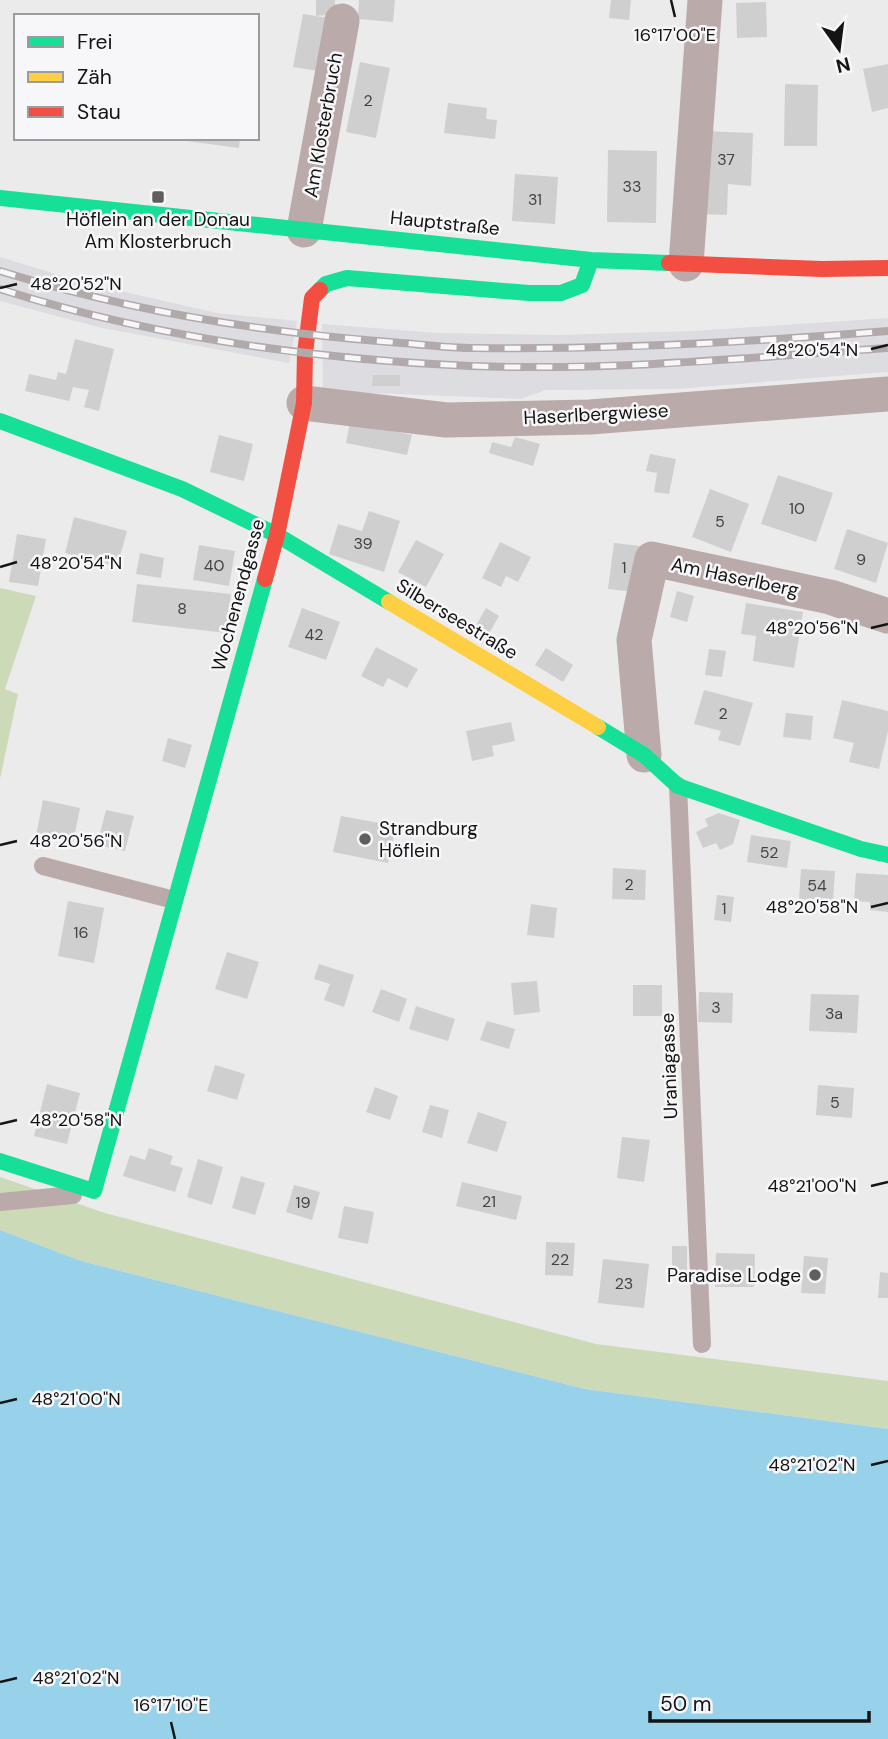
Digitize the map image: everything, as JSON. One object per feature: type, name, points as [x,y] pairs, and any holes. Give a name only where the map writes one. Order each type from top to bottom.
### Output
[{"type":"street","points":[[686,264],[705,0]]},
{"type":"street","name":"Am Klosterbruch","points":[[304,230],[342,21]]},
{"type":"street","name":"Hauptstraße","points":[[0,198],[591,260],[822,269],[888,268]]},
{"type":"street","name":"Wochenendgasse","points":[[93,1191],[277,536],[304,403],[305,353],[312,298],[326,284],[347,278],[529,293],[561,293],[582,285],[591,260]]},
{"type":"street","name":"Haserlbergwiese","points":[[304,403],[446,420],[590,417],[888,394]]},
{"type":"street","name":"Silberseestraße","points":[[0,421],[182,489],[277,536],[644,755],[678,786],[861,849],[888,855]]},
{"type":"street","name":"Am Haserlberg","points":[[644,755],[634,640],[652,559],[830,597],[888,616]]},
{"type":"street","points":[[0,1161],[93,1191]]},
{"type":"lane","name":"Uraniagasse","points":[[678,786],[702,1344]]},
{"type":"lane","points":[[43,866],[174,900]]},
{"type":"lane","points":[[0,1202],[93,1191]]},
{"type":"shaded area","points":[[0,257],[85,283],[217,313],[297,321],[289,363],[98,327],[0,301]]},
{"type":"shaded area","points":[[888,318],[888,372],[676,389],[546,390],[521,399],[374,393],[362,400],[323,393],[322,324],[437,333],[559,335],[693,331]]},
{"type":"green space","points":[[0,588],[36,596],[5,689],[18,694],[0,779]]},
{"type":"green space","points":[[0,1177],[105,1213],[596,1344],[888,1381],[888,1429],[585,1389],[81,1261],[0,1230]]},
{"type":"water","points":[[0,1230],[81,1261],[585,1389],[888,1429],[888,1739],[0,1739]]},
{"type":"building","points":[[316,0],[335,0],[336,14],[316,16]]},
{"type":"building","points":[[359,0],[395,0],[393,22],[358,19]]},
{"type":"building","points":[[611,0],[631,0],[629,20],[609,18]]},
{"type":"building","points":[[766,2],[767,37],[737,38],[736,3]]},
{"type":"building","points":[[303,14],[335,19],[325,72],[293,67]]},
{"type":"building","points":[[360,62],[390,68],[376,138],[346,132]]},
{"type":"building","points":[[888,64],[888,108],[872,112],[863,69]]},
{"type":"building","points":[[785,84],[818,85],[817,146],[784,146]]},
{"type":"building","points":[[448,103],[487,108],[486,119],[497,120],[495,139],[444,133]]},
{"type":"building","points":[[702,131],[753,133],[751,186],[728,184],[727,215],[698,214]]},
{"type":"building","points":[[187,140],[240,140],[239,148]]},
{"type":"building","points":[[608,150],[657,151],[656,223],[607,222]]},
{"type":"building","points":[[515,174],[558,177],[555,224],[512,221]]},
{"type":"building","points":[[75,339],[114,349],[99,411],[84,407],[89,390],[73,387],[69,401],[25,391],[29,374],[56,380],[58,372],[66,374]]},
{"type":"building","points":[[373,375],[400,375],[400,386],[372,386]]},
{"type":"building","points":[[350,422],[412,435],[407,455],[346,443]]},
{"type":"building","points":[[219,435],[253,444],[244,481],[210,472]]},
{"type":"building","points":[[515,437],[540,444],[533,466],[489,453],[492,442],[511,447]]},
{"type":"building","points":[[650,454],[676,459],[669,494],[654,492],[657,473],[646,471]]},
{"type":"building","points":[[778,475],[833,493],[816,542],[761,524]]},
{"type":"building","points":[[710,489],[749,504],[731,552],[692,537]]},
{"type":"building","points":[[369,511],[400,521],[384,572],[329,554],[338,524],[362,531]]},
{"type":"building","points":[[74,517],[127,531],[117,567],[65,553]]},
{"type":"building","points":[[847,529],[888,543],[876,583],[834,569]]},
{"type":"building","points":[[17,534],[46,539],[38,586],[9,582]]},
{"type":"building","points":[[416,540],[444,554],[426,587],[398,572]]},
{"type":"building","points":[[500,542],[531,557],[518,582],[506,576],[501,587],[482,578]]},
{"type":"building","points":[[614,543],[640,546],[635,592],[608,589]]},
{"type":"building","points":[[199,545],[235,551],[229,586],[193,580]]},
{"type":"building","points":[[140,553],[164,558],[161,578],[136,574]]},
{"type":"building","points":[[137,584],[231,594],[226,633],[132,622]]},
{"type":"building","points":[[677,591],[694,596],[687,622],[670,617]]},
{"type":"building","points":[[746,603],[803,612],[794,668],[753,661],[756,636],[741,634]]},
{"type":"building","points":[[302,608],[340,622],[326,660],[288,647]]},
{"type":"building","points":[[486,608],[499,616],[483,644],[470,636]]},
{"type":"building","points":[[376,647],[418,669],[407,688],[388,678],[383,687],[361,676]]},
{"type":"building","points":[[546,648],[573,665],[563,682],[535,665]]},
{"type":"building","points":[[709,649],[726,651],[722,677],[705,675]]},
{"type":"building","points":[[704,690],[753,703],[740,746],[718,740],[721,731],[694,724]]},
{"type":"building","points":[[842,700],[888,711],[888,731],[879,769],[849,762],[854,743],[833,738]]},
{"type":"building","points":[[786,713],[813,716],[811,740],[783,737]]},
{"type":"building","points":[[511,722],[515,741],[492,746],[494,756],[472,761],[466,731]]},
{"type":"building","points":[[168,738],[192,745],[185,768],[162,761]]},
{"type":"building","points":[[43,800],[80,808],[73,843],[36,836]]},
{"type":"building","points":[[106,810],[134,816],[125,851],[97,845]]},
{"type":"building","points":[[719,813],[740,820],[733,844],[720,850],[716,843],[703,848],[696,832],[708,826],[705,819]]},
{"type":"building","name":"Strandburg Höflein","points":[[341,816],[396,826],[388,863],[333,852]]},
{"type":"building","points":[[751,835],[791,841],[787,868],[747,862]]},
{"type":"building","points":[[613,868],[646,870],[645,900],[612,899]]},
{"type":"building","points":[[801,869],[835,871],[833,901],[799,899]]},
{"type":"building","points":[[856,873],[888,875],[888,912],[870,910],[870,902],[854,901]]},
{"type":"building","points":[[717,895],[734,897],[731,922],[714,920]]},
{"type":"building","points":[[68,901],[104,908],[94,963],[58,956]]},
{"type":"building","points":[[531,904],[557,908],[554,938],[527,935]]},
{"type":"building","points":[[227,952],[259,962],[247,999],[215,989]]},
{"type":"building","points":[[319,964],[354,975],[344,1007],[324,1000],[330,984],[314,979]]},
{"type":"building","points":[[537,981],[540,1012],[514,1015],[511,983]]},
{"type":"building","points":[[633,985],[662,985],[662,1016],[633,1016]]},
{"type":"building","points":[[381,989],[407,999],[399,1022],[372,1012]]},
{"type":"building","points":[[699,992],[733,993],[732,1023],[698,1022]]},
{"type":"building","points":[[811,994],[859,995],[857,1033],[809,1031]]},
{"type":"building","points":[[416,1006],[455,1019],[448,1041],[409,1029]]},
{"type":"building","points":[[487,1021],[515,1029],[509,1049],[480,1040]]},
{"type":"building","points":[[215,1065],[245,1074],[237,1100],[207,1091]]},
{"type":"building","points":[[47,1084],[80,1093],[67,1144],[34,1136]]},
{"type":"building","points":[[818,1085],[854,1088],[852,1118],[816,1115]]},
{"type":"building","points":[[375,1087],[398,1096],[390,1120],[366,1112]]},
{"type":"building","points":[[430,1105],[449,1110],[442,1138],[422,1132]]},
{"type":"building","points":[[478,1112],[507,1122],[497,1152],[467,1143]]},
{"type":"building","points":[[622,1137],[650,1140],[644,1182],[617,1178]]},
{"type":"building","points":[[149,1148],[173,1156],[170,1164],[183,1168],[175,1192],[123,1176],[130,1155],[145,1160]]},
{"type":"building","points":[[198,1159],[223,1167],[212,1205],[187,1197]]},
{"type":"building","points":[[241,1176],[265,1183],[255,1215],[232,1208]]},
{"type":"building","points":[[462,1182],[522,1196],[516,1220],[456,1206]]},
{"type":"building","points":[[294,1185],[320,1192],[312,1220],[286,1212]]},
{"type":"building","points":[[344,1206],[374,1212],[368,1244],[338,1238]]},
{"type":"building","points":[[546,1242],[575,1243],[573,1276],[545,1275]]},
{"type":"building","points":[[672,1246],[687,1246],[687,1279],[672,1279]]},
{"type":"building","points":[[716,1253],[755,1254],[754,1287],[715,1287]]},
{"type":"building","name":"Paradise Lodge","points":[[804,1256],[828,1258],[825,1294],[801,1293]]},
{"type":"building","points":[[603,1259],[649,1264],[644,1308],[598,1303]]},
{"type":"building","points":[[880,1272],[888,1273],[888,1298],[878,1298]]},
{"type":"railway","points":[[0,271],[96,297],[193,317],[341,338],[443,347],[630,346],[888,331]]},
{"type":"railway","points":[[0,289],[57,306],[173,333],[291,351],[410,363],[574,367],[888,348]]},
{"type":"traffic: fast","points":[[0,198],[591,260],[669,263]]},
{"type":"traffic: fast","points":[[320,290],[326,284],[347,278],[529,293],[561,293],[582,285],[591,260]]},
{"type":"traffic: fast","points":[[0,421],[182,489],[277,535],[389,602]]},
{"type":"traffic: fast","points":[[0,1161],[94,1191],[265,579]]},
{"type":"traffic: fast","points":[[598,727],[644,755],[678,786],[861,849],[888,855]]},
{"type":"traffic: slow","points":[[389,602],[598,727]]},
{"type":"traffic: jam","points":[[669,263],[822,269],[888,268]]},
{"type":"traffic: jam","points":[[265,579],[277,535],[304,403],[305,353],[312,298],[320,290]]},
{"type":"place","name":"Höflein an der Donau Am Klosterbruch","points":[[158,197]]},
{"type":"place","name":"Strandburg Höflein","points":[[365,839]]},
{"type":"place","name":"Paradise Lodge","points":[[815,1275]]}]
